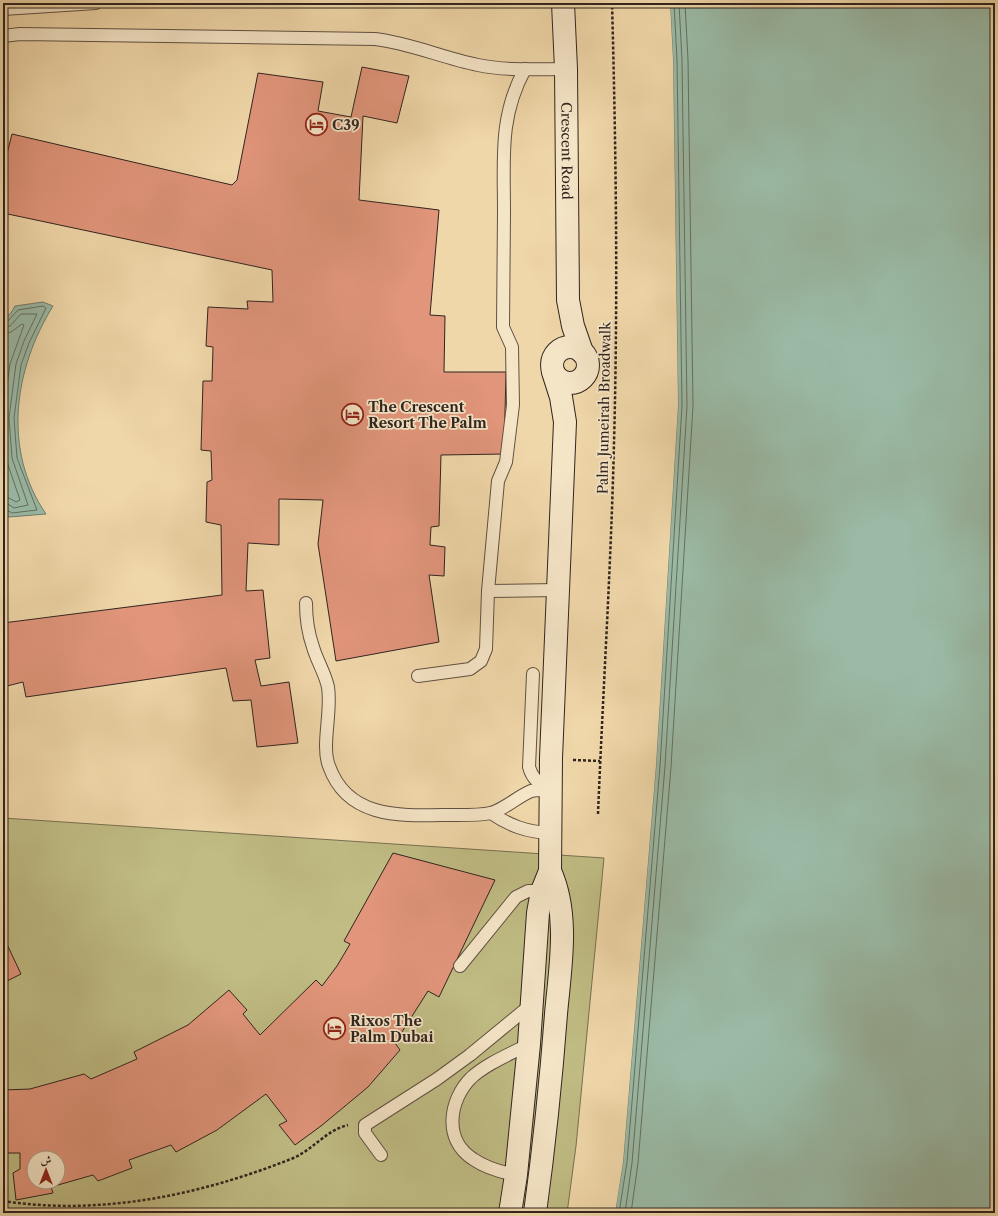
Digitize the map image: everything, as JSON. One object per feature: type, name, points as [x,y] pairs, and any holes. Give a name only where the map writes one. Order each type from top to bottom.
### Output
[{"type":"main road","name":"Crescent Road","points":[[563,3],[566,69],[568,300]]},
{"type":"main road","points":[[565,422],[572,399],[586,373],[587,362],[573,326],[568,300]]},
{"type":"main road","points":[[535,1213],[552,1062],[561,946],[561,903],[550,871],[550,789],[565,422],[555,362],[568,300]]},
{"type":"main road","points":[[555,362],[566,347],[577,349],[582,352]]},
{"type":"main road","points":[[555,362],[561,381],[578,381],[582,378]]},
{"type":"main road","points":[[510,1213],[516,1175],[529,1044],[538,913],[542,891],[550,871]]},
{"type":"main road","points":[[516,1175],[539,1178]]},
{"type":"lane","points":[[3,9],[96,3]]},
{"type":"lane","points":[[3,36],[28,34],[375,39],[408,44],[476,65],[504,69],[566,69]]},
{"type":"lane","points":[[418,676],[470,669],[481,661],[486,649],[488,591],[498,481],[506,462],[513,405],[512,347],[503,327],[505,121],[516,85],[525,69]]},
{"type":"lane","points":[[488,591],[558,590]]},
{"type":"lane","points":[[306,603],[309,634],[324,675],[328,693],[328,765],[341,789],[363,806],[376,811],[424,816],[491,813],[531,791],[550,789]]},
{"type":"lane","points":[[533,674],[528,767],[538,783],[550,789]]},
{"type":"lane","points":[[530,720],[553,720]]},
{"type":"lane","points":[[491,813],[504,822],[519,829],[534,833],[550,833]]},
{"type":"lane","points":[[460,966],[516,897],[528,891],[542,891]]},
{"type":"lane","points":[[381,1155],[365,1133],[365,1125],[459,1063],[532,1004]]},
{"type":"lane","points":[[516,1175],[500,1172],[472,1159],[460,1148],[454,1134],[452,1118],[455,1102],[462,1088],[473,1076],[529,1044]]},
{"type":"path","name":"Palm Jumeirah Broadwalk","points":[[598,814],[614,446],[617,205],[612,3]]},
{"type":"path","points":[[551,758],[600,761]]},
{"type":"path","points":[[3,1201],[58,1206],[99,1205],[179,1194],[224,1182],[294,1158],[341,1126],[365,1125]]},
{"type":"shaded area","points":[[3,818],[604,858],[576,1146],[567,1213],[3,1213]]},
{"type":"water","points":[[670,3],[995,3],[995,1213],[615,1213],[623,1162],[656,765],[678,405],[673,60]]},
{"type":"water","points":[[43,302],[53,306],[40,330],[29,356],[22,383],[18,410],[19,437],[23,463],[32,489],[46,514],[9,517],[3,511],[3,320],[11,313],[15,306]]},
{"type":"pier","points":[[668,3],[670,3],[673,60],[678,405],[656,765],[623,1162],[615,1213],[613,1213],[621,1162],[654,765],[676,405],[671,60]]},
{"type":"building","name":"The Crescent Resort The Palm","points":[[362,67],[409,76],[397,123],[363,116],[359,200],[439,210],[430,315],[445,316],[444,372],[506,372],[504,454],[441,455],[439,526],[431,527],[430,545],[445,547],[444,576],[429,575],[439,642],[336,661],[318,544],[323,500],[279,499],[279,545],[248,543],[246,591],[263,590],[270,658],[255,660],[261,686],[289,682],[298,743],[257,747],[251,700],[233,701],[226,668],[26,697],[23,682],[3,687],[3,623],[222,595],[221,525],[206,522],[207,482],[212,480],[211,451],[201,450],[203,381],[212,381],[213,347],[206,346],[208,307],[248,309],[247,301],[273,302],[272,270],[3,213],[3,169],[12,134],[232,185],[237,180],[258,73],[323,82],[318,111],[351,117]]},
{"type":"building","name":"Rixos The Palm Dubai","points":[[393,853],[495,880],[439,997],[428,991],[395,1043],[400,1050],[368,1087],[321,1126],[295,1145],[279,1125],[287,1121],[266,1094],[217,1130],[176,1152],[171,1145],[129,1160],[132,1168],[98,1181],[93,1175],[66,1183],[66,1150],[26,1150],[26,1190],[52,1190],[53,1193],[16,1200],[13,1173],[20,1169],[20,1153],[4,1153],[3,1090],[30,1089],[84,1074],[91,1079],[137,1059],[134,1052],[188,1025],[229,990],[247,1010],[243,1014],[260,1035],[316,980],[322,986],[337,966],[350,944],[344,941]]},
{"type":"building","points":[[4,938],[21,974],[3,983],[3,939]]},
{"type":"place","name":"C39","points":[[317,125]]},
{"type":"place","name":"The Crescent Resort The Palm","points":[[353,415]]},
{"type":"place","name":"Rixos The Palm Dubai","points":[[335,1029]]}]
